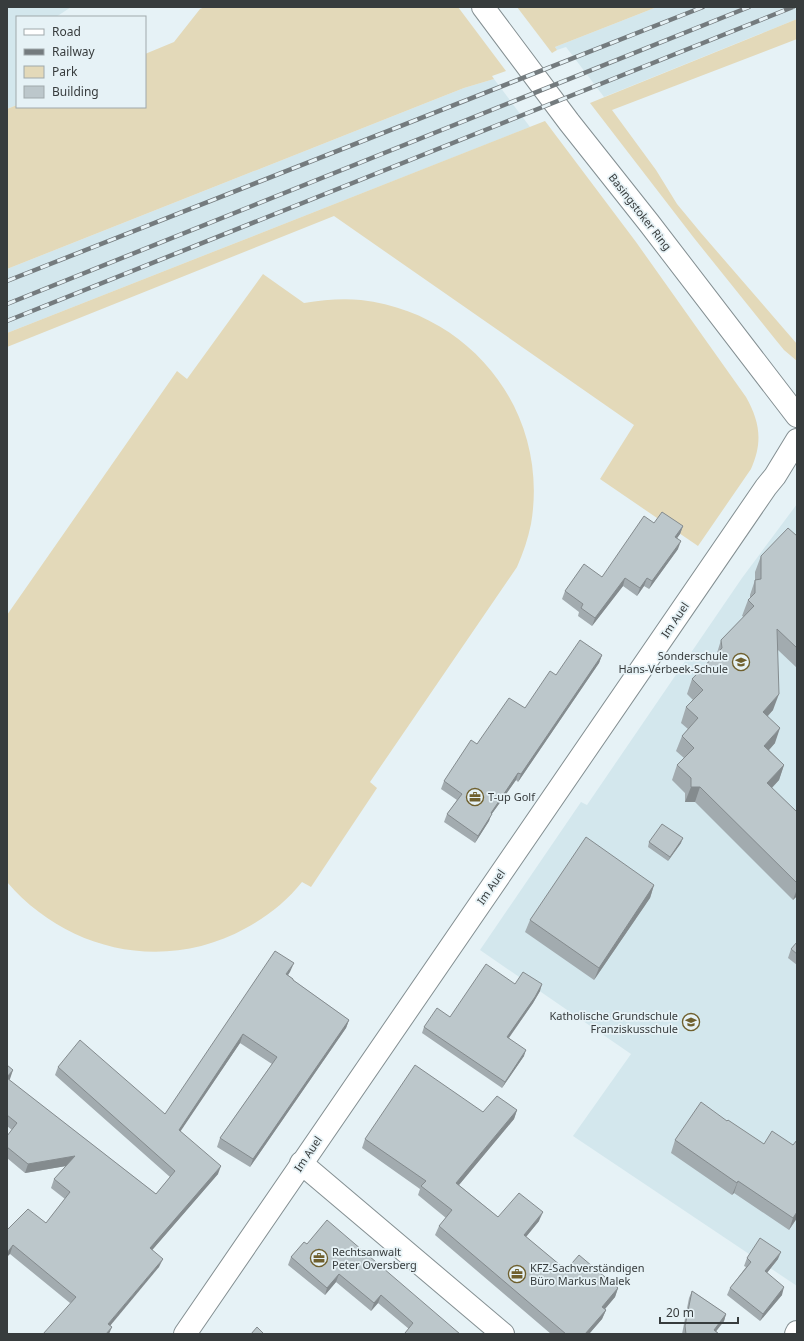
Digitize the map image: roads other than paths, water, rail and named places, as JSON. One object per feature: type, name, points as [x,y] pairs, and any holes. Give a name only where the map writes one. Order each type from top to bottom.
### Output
[{"type":"street","name":"Basingstoker Ring","points":[[483,7],[569,122],[654,229],[797,416]]},
{"type":"street","name":"Im Auel","points":[[185,1334],[301,1163],[775,476],[797,440]]},
{"type":"street","points":[[301,1163],[503,1334]]},
{"type":"railway","points":[[7,281],[703,7]]},
{"type":"railway","points":[[7,304],[749,7]]},
{"type":"railway","points":[[7,321],[793,7]]},
{"type":"place","name":"Sonderschule Hans-Verbeek-Schule","points":[[741,662]]},
{"type":"place","name":"T-up Golf","points":[[475,797]]},
{"type":"place","name":"Katholische Grundschule Franziskusschule","points":[[691,1022]]},
{"type":"place","name":"Rechtsanwalt Peter Oversberg","points":[[319,1258]]},
{"type":"place","name":"KFZ-Sachverständigen Büro Markus Malek","points":[[517,1274]]}]
